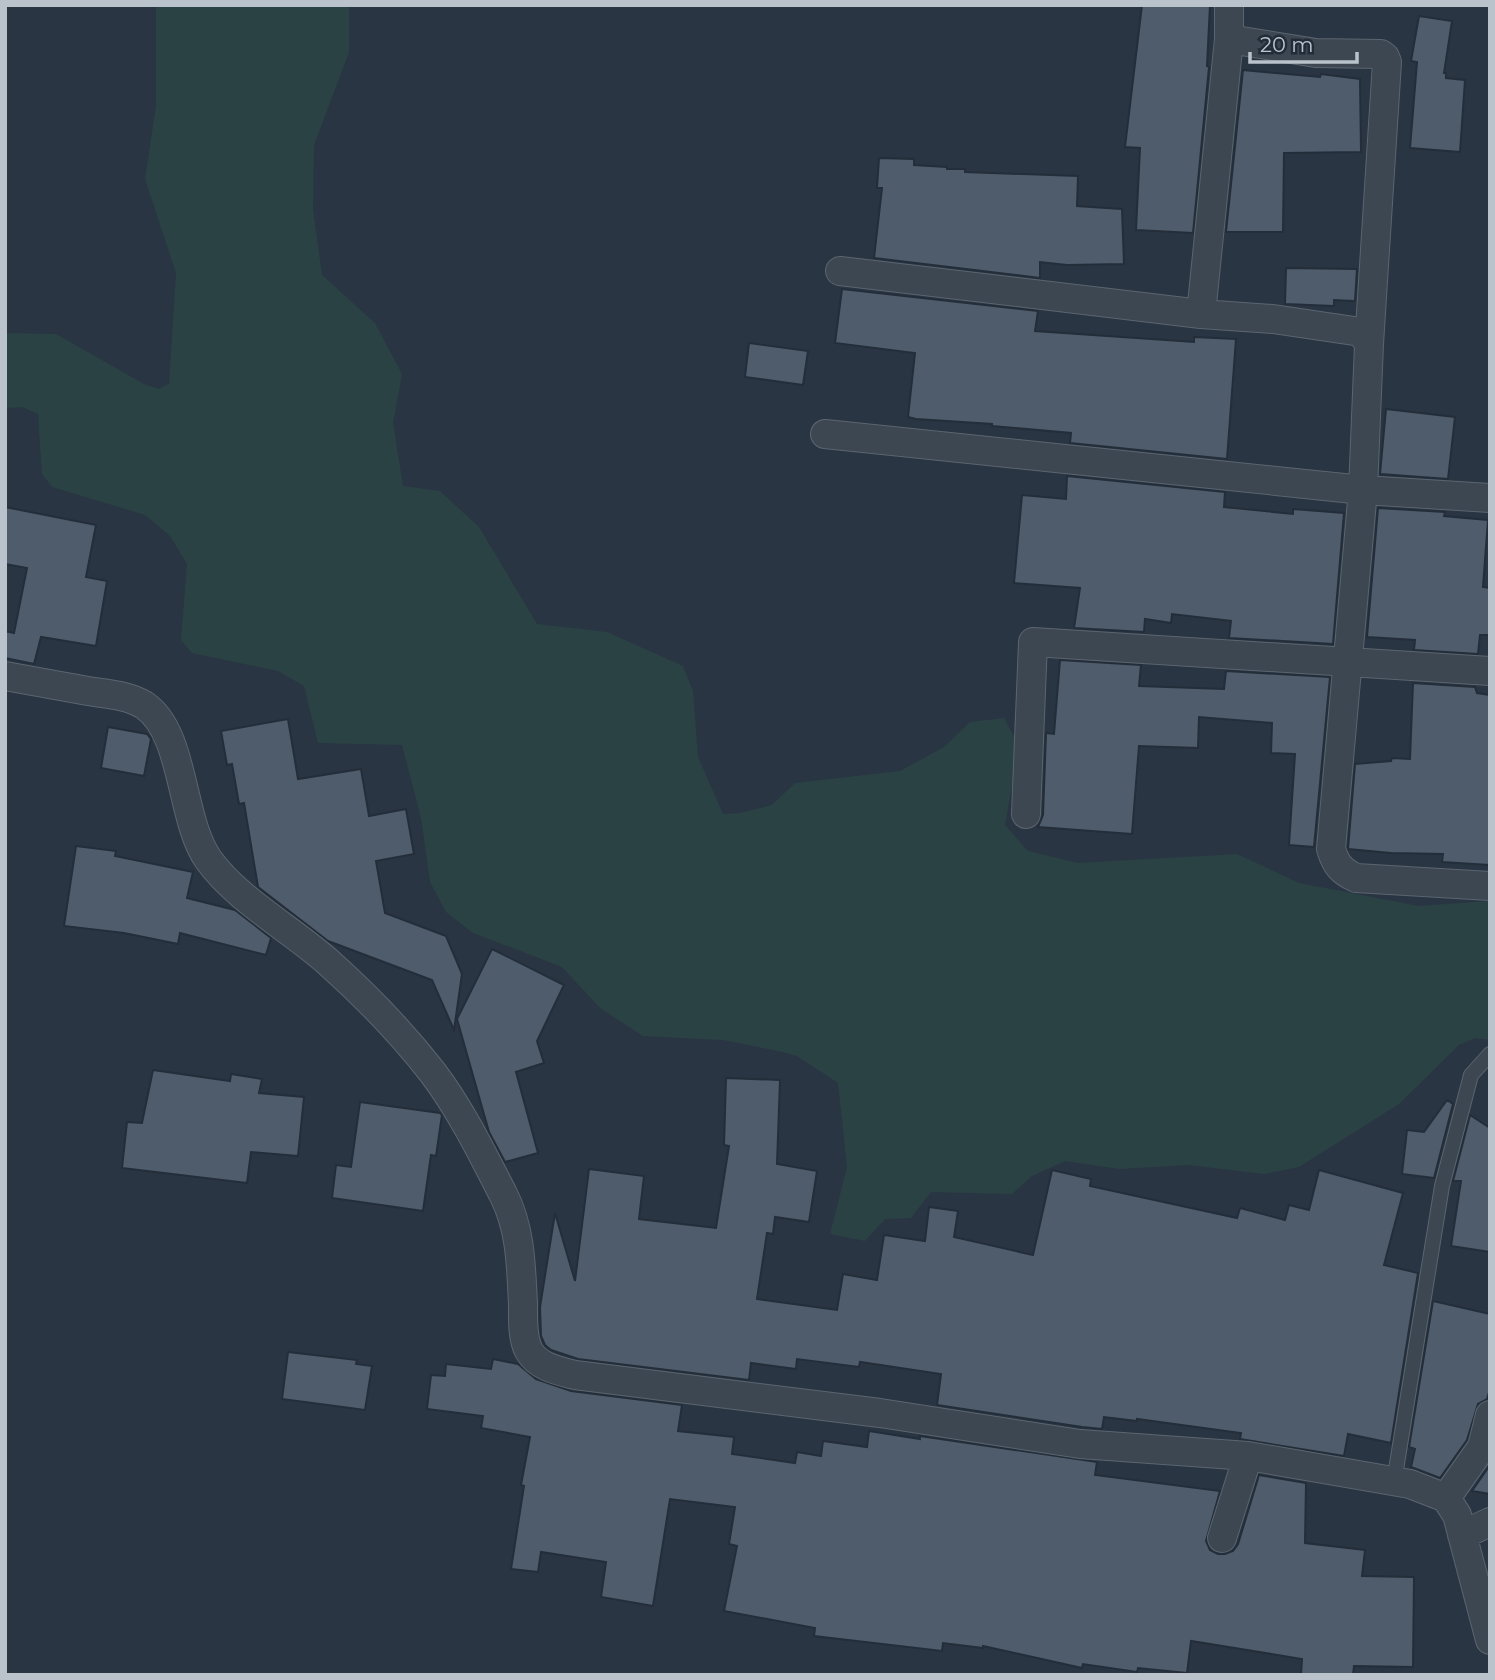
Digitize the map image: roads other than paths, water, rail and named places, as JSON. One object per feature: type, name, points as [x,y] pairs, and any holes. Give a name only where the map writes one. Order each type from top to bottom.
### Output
[{"type":"street","points":[[1200,314],[1229,39],[1229,5]]},
{"type":"street","points":[[1229,39],[1316,52],[1381,54],[1385,57],[1363,490],[1331,849],[1342,872],[1356,878],[1490,887]]},
{"type":"street","points":[[840,271],[1200,314],[1273,319],[1361,332],[1369,344]]},
{"type":"street","points":[[825,434],[1363,490],[1490,498]]},
{"type":"street","points":[[1026,814],[1033,642],[1490,671]]},
{"type":"street","points":[[5,676],[125,697],[144,705],[159,718],[176,761],[199,841],[208,859],[230,882],[324,959],[382,1014],[433,1074],[464,1122],[513,1217],[520,1256],[525,1335],[529,1352],[538,1361],[552,1369],[575,1375],[880,1413],[1080,1444],[1248,1456],[1410,1484],[1446,1498],[1457,1515],[1490,1640]]},
{"type":"street","points":[[1446,1498],[1482,1447],[1490,1415]]},
{"type":"street","points":[[1222,1538],[1248,1456]]},
{"type":"street","points":[[1461,1535],[1490,1522]]},
{"type":"lane","points":[[1394,1482],[1442,1186],[1471,1075],[1490,1055]]}]
